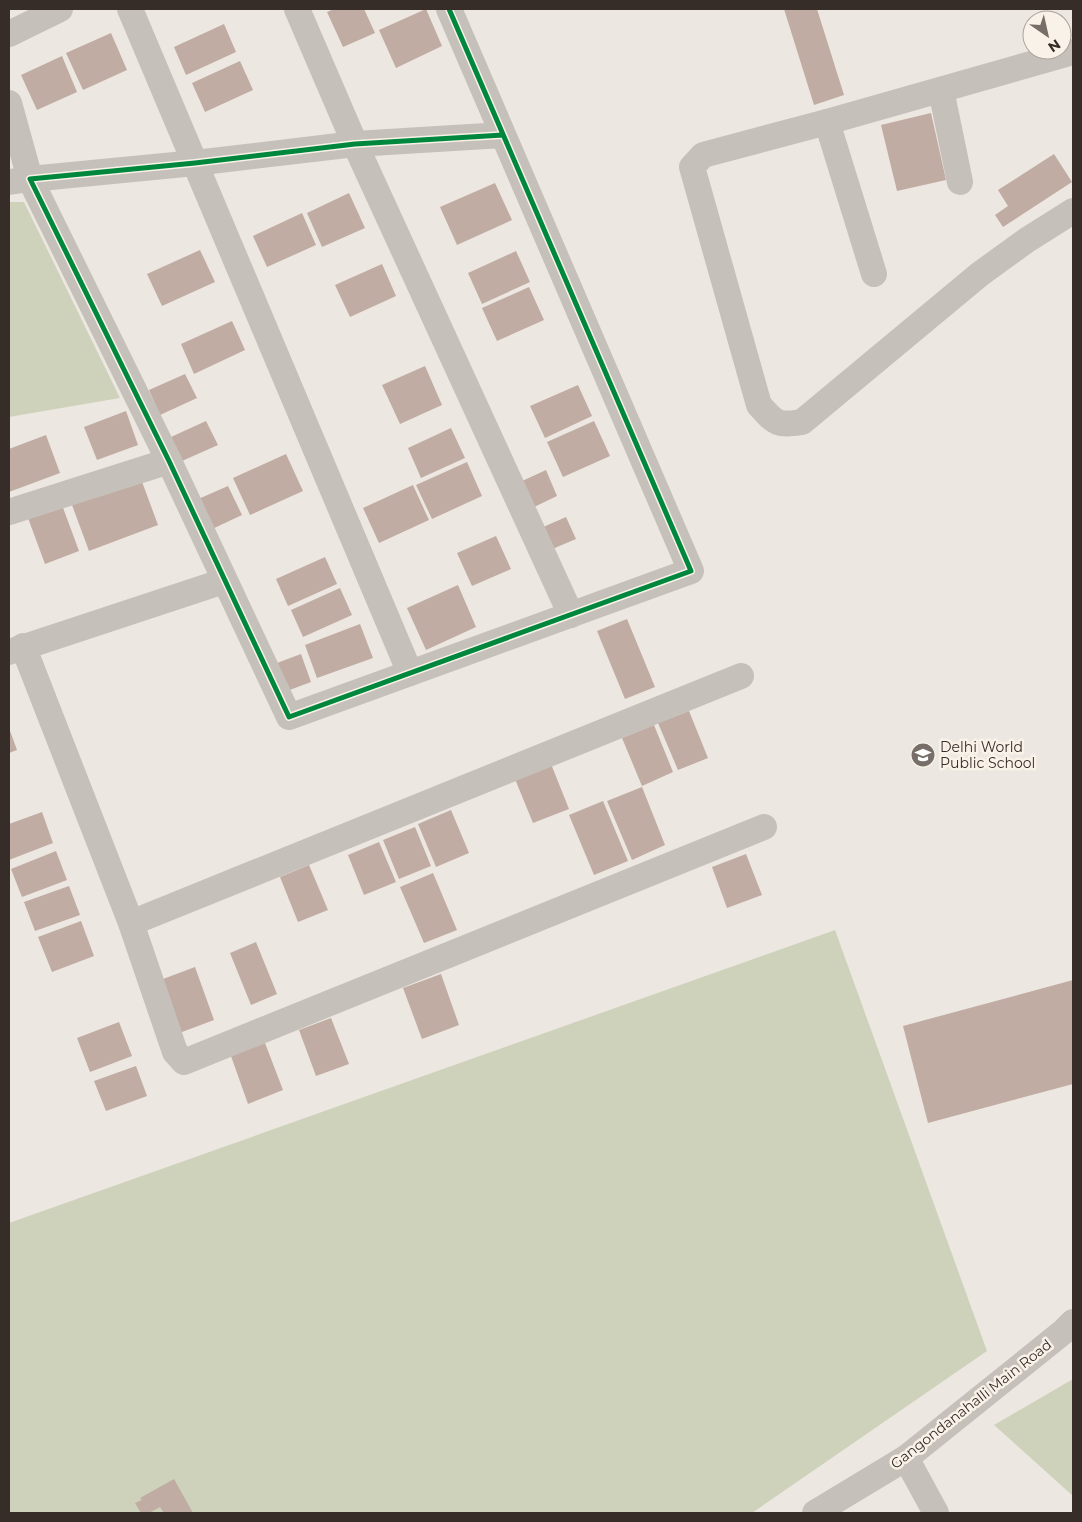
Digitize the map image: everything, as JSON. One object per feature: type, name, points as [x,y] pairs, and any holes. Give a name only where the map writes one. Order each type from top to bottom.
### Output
[{"type":"street","points":[[9,34],[60,9]]},
{"type":"street","points":[[130,9],[410,673]]},
{"type":"street","points":[[298,9],[355,144],[572,615]]},
{"type":"street","points":[[9,103],[20,181],[168,461],[289,716],[691,571],[449,9]]},
{"type":"street","points":[[1073,52],[703,155],[692,167],[759,405],[771,418],[783,425],[802,422],[980,274],[1073,210]]},
{"type":"street","points":[[941,90],[960,182]]},
{"type":"street","points":[[827,122],[874,274]]},
{"type":"street","points":[[20,181],[195,164],[355,144],[504,135]]},
{"type":"street","points":[[9,512],[168,461]]},
{"type":"street","points":[[224,581],[16,649],[130,923],[174,1052],[184,1062],[764,827]]},
{"type":"street","points":[[130,923],[741,676]]},
{"type":"street","name":"Gangondanahalli Main Road","points":[[815,1513],[906,1458],[1073,1322]]},
{"type":"street","points":[[906,1458],[936,1513]]},
{"type":"green space","points":[[9,202],[24,202],[120,398],[9,417]]},
{"type":"green space","points":[[835,930],[987,1351],[752,1513],[9,1513],[9,1223]]},
{"type":"green space","points":[[1073,1379],[1073,1496],[994,1425]]},
{"type":"building","points":[[334,9],[364,9],[375,33],[343,47],[327,12]]},
{"type":"building","points":[[426,9],[442,46],[396,68],[379,30]]},
{"type":"building","points":[[784,9],[817,9],[844,95],[814,105]]},
{"type":"building","points":[[224,24],[236,52],[186,75],[174,47]]},
{"type":"building","points":[[111,33],[127,70],[83,90],[66,53]]},
{"type":"building","points":[[62,56],[77,92],[37,110],[21,75]]},
{"type":"building","points":[[240,61],[253,90],[205,112],[192,83]]},
{"type":"building","points":[[931,113],[946,180],[897,191],[881,125]]},
{"type":"building","points":[[1054,154],[1072,182],[1003,227],[995,215],[1008,206],[998,190]]},
{"type":"building","points":[[495,183],[512,220],[457,245],[440,207]]},
{"type":"building","points":[[349,193],[365,228],[322,247],[307,213]]},
{"type":"building","points":[[302,213],[316,245],[267,267],[253,236]]},
{"type":"building","points":[[200,250],[215,282],[162,306],[147,274]]},
{"type":"building","points":[[516,251],[530,282],[482,304],[468,273]]},
{"type":"building","points":[[382,264],[396,296],[350,317],[335,285]]},
{"type":"building","points":[[529,287],[544,320],[497,341],[482,308]]},
{"type":"building","points":[[232,321],[245,350],[194,374],[181,344]]},
{"type":"building","points":[[425,366],[442,405],[400,424],[382,385]]},
{"type":"building","points":[[185,374],[197,398],[160,415],[149,390]]},
{"type":"building","points":[[578,385],[592,416],[545,438],[530,406]]},
{"type":"building","points":[[126,411],[138,445],[97,460],[84,427]]},
{"type":"building","points":[[206,421],[218,445],[182,461],[171,437]]},
{"type":"building","points":[[594,421],[610,456],[563,477],[547,442]]},
{"type":"building","points":[[451,428],[465,458],[421,478],[408,448]]},
{"type":"building","points":[[46,435],[60,473],[9,492],[9,449]]},
{"type":"building","points":[[286,454],[303,491],[250,515],[233,478]]},
{"type":"building","points":[[467,462],[482,496],[432,519],[416,485]]},
{"type":"building","points":[[546,470],[557,496],[532,508],[520,482]]},
{"type":"building","points":[[141,479],[158,525],[89,551],[72,505]]},
{"type":"building","points":[[413,485],[429,520],[379,543],[363,508]]},
{"type":"building","points":[[228,486],[242,515],[210,530],[196,500]]},
{"type":"building","points":[[62,505],[79,551],[45,564],[28,518]]},
{"type":"building","points":[[566,517],[576,539],[550,550],[541,528]]},
{"type":"building","points":[[496,536],[511,569],[472,586],[457,553]]},
{"type":"building","points":[[325,557],[337,584],[288,606],[276,579]]},
{"type":"building","points":[[458,585],[476,627],[426,650],[407,608]]},
{"type":"building","points":[[340,588],[352,615],[303,637],[291,610]]},
{"type":"building","points":[[627,619],[655,687],[625,699],[597,631]]},
{"type":"building","points":[[360,624],[373,658],[317,678],[305,645]]},
{"type":"building","points":[[301,654],[311,682],[279,694],[269,666]]},
{"type":"building","points":[[689,711],[708,758],[678,770],[658,723]]},
{"type":"building","points":[[654,725],[673,772],[642,786],[622,738]]},
{"type":"building","points":[[9,728],[17,750],[9,753]]},
{"type":"building","points":[[551,764],[569,809],[533,823],[515,779]]},
{"type":"building","points":[[642,787],[665,845],[632,860],[607,801]]},
{"type":"building","points":[[603,801],[628,861],[594,875],[569,815]]},
{"type":"building","points":[[451,810],[469,853],[436,867],[418,824]]},
{"type":"building","points":[[42,812],[53,843],[9,860],[9,824]]},
{"type":"building","points":[[415,827],[431,866],[399,879],[383,840]]},
{"type":"building","points":[[379,842],[396,882],[364,895],[348,855]]},
{"type":"building","points":[[56,851],[67,880],[22,897],[11,869]]},
{"type":"building","points":[[746,854],[762,895],[727,908],[712,867]]},
{"type":"building","points":[[309,865],[328,910],[298,922],[280,877]]},
{"type":"building","points":[[433,873],[457,930],[424,943],[400,887]]},
{"type":"building","points":[[69,886],[80,915],[35,931],[24,902]]},
{"type":"building","points":[[81,921],[94,956],[52,972],[38,937]]},
{"type":"building","points":[[256,942],[277,994],[251,1005],[230,953]]},
{"type":"building","points":[[195,967],[214,1020],[174,1035],[155,982]]},
{"type":"building","points":[[441,974],[459,1025],[422,1039],[403,988]]},
{"type":"building","points":[[1073,980],[1073,1084],[928,1123],[903,1026]]},
{"type":"building","points":[[331,1018],[349,1064],[316,1076],[299,1030]]},
{"type":"building","points":[[119,1022],[132,1056],[90,1072],[77,1038]]},
{"type":"building","points":[[265,1043],[283,1090],[248,1104],[231,1056]]},
{"type":"building","points":[[136,1066],[147,1096],[106,1111],[94,1081]]},
{"type":"building","points":[[174,1479],[193,1513],[164,1513],[160,1507],[149,1513],[141,1513],[135,1503],[142,1500],[140,1498]]},
{"type":"cycle path","points":[[449,9],[691,571],[289,717],[169,461],[30,179],[195,163],[355,144],[503,135]]},
{"type":"place","name":"Delhi World Public School","points":[[923,755]]}]
